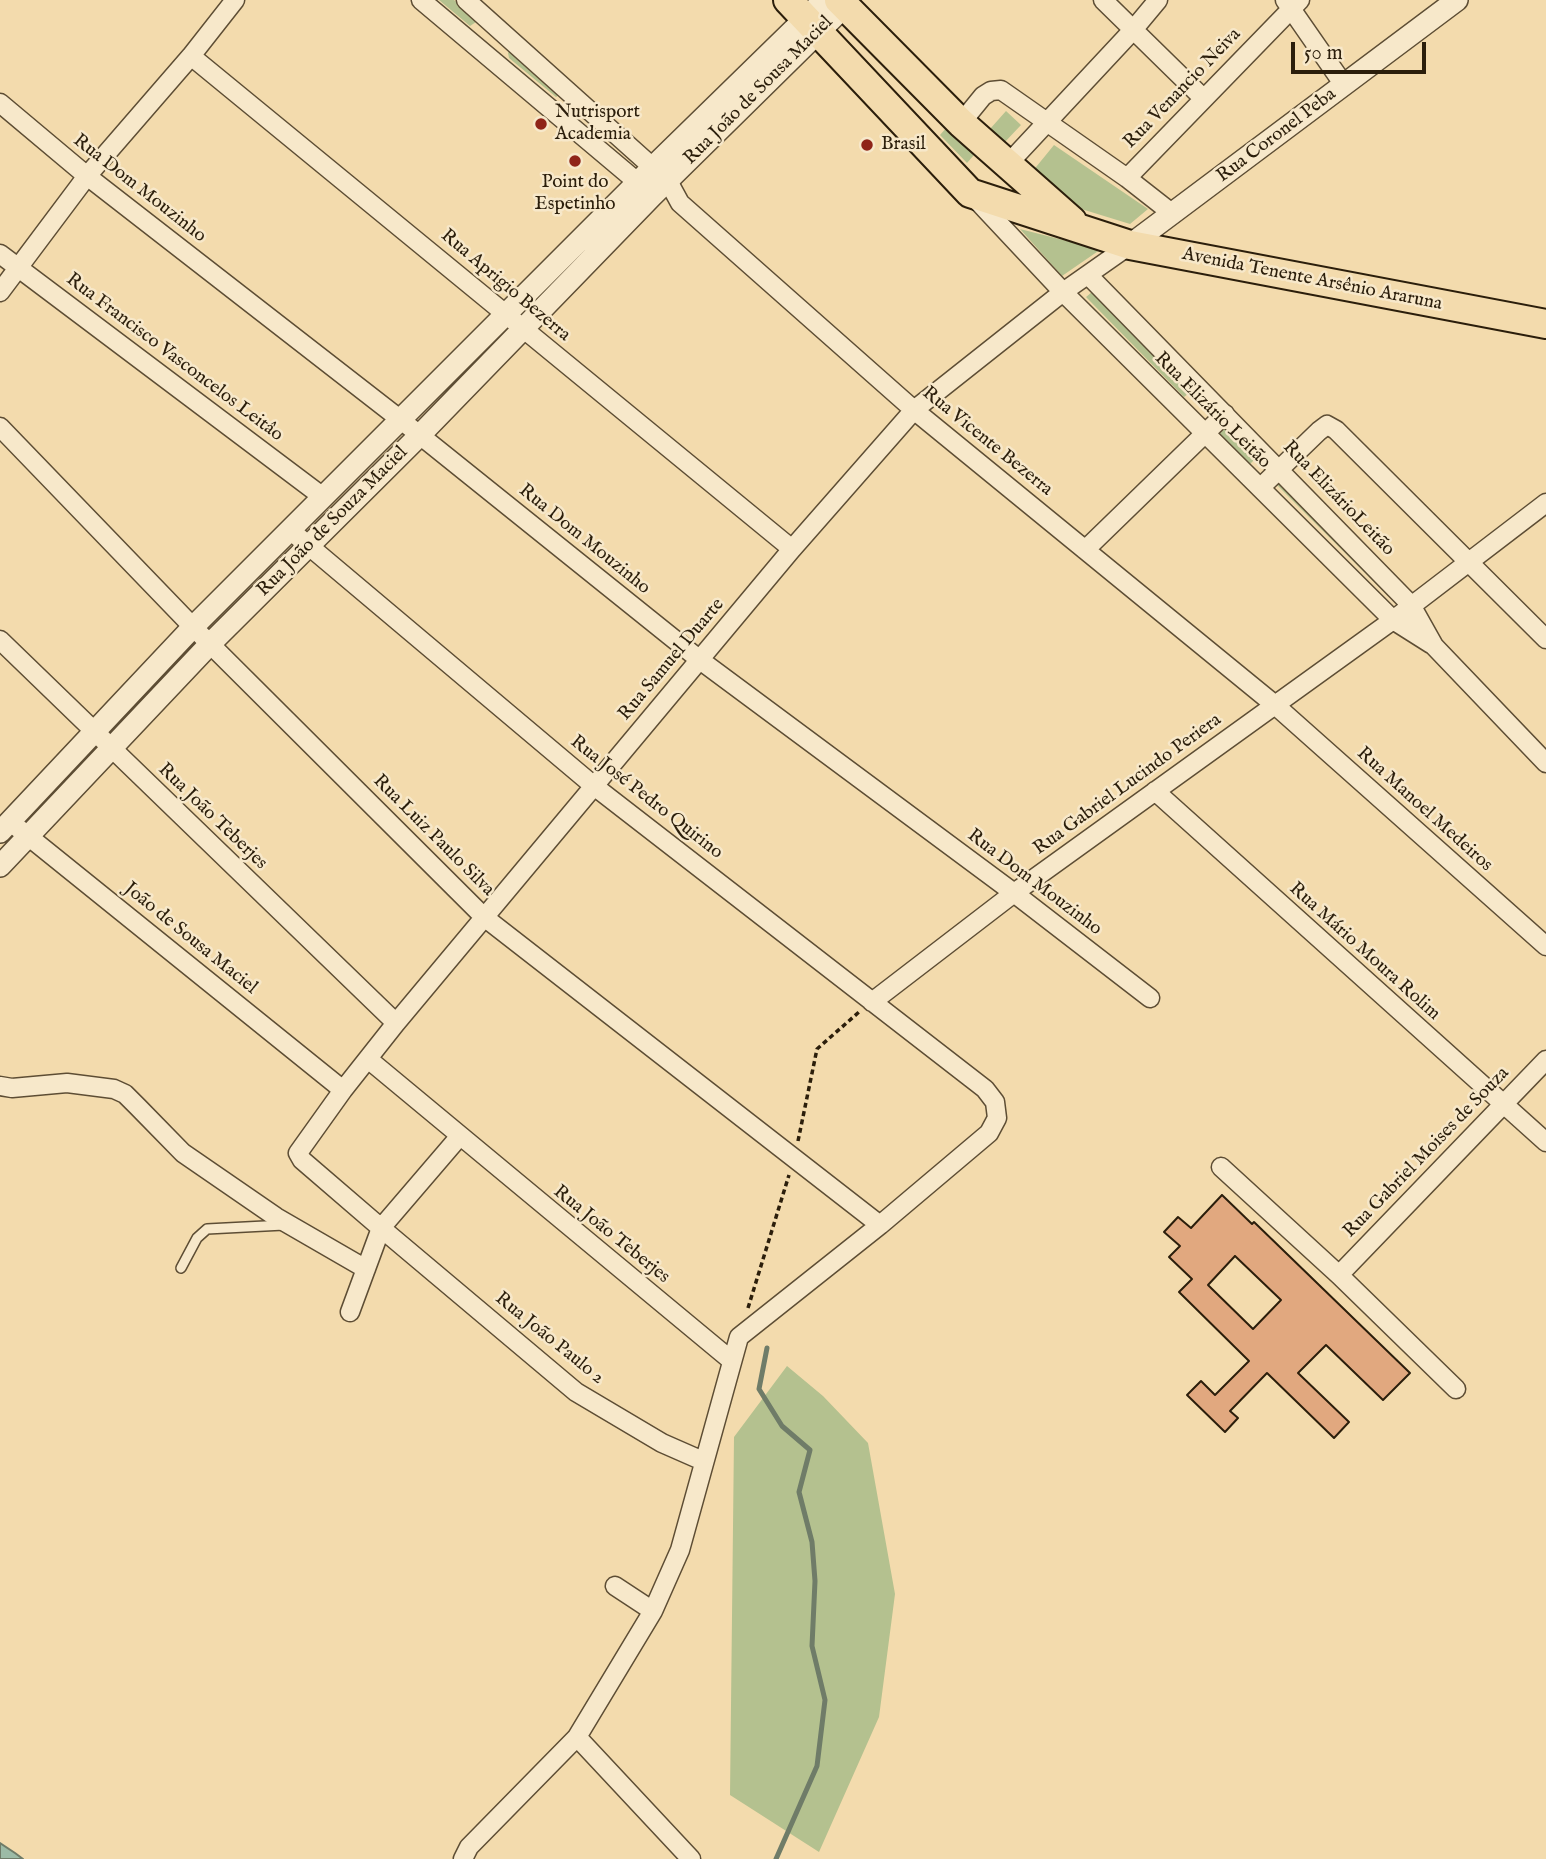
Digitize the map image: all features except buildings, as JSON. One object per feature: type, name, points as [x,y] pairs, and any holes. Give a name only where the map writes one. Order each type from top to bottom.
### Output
[{"type":"main road","points":[[824,8],[1080,227]]},
{"type":"main road","points":[[824,8],[970,192]]},
{"type":"main road","name":"Avenida Tenente Arsênio Araruna","points":[[970,192],[1130,245],[1546,324]]},
{"type":"street","points":[[0,292],[87,176],[191,56],[235,0]]},
{"type":"street","name":"Rua Vicente Bezerra","points":[[421,0],[680,203],[914,410],[1275,705]]},
{"type":"street","name":"Rua Vicente Bezerra","points":[[466,0],[653,181]]},
{"type":"street","points":[[1103,0],[1203,97]]},
{"type":"street","points":[[1007,165],[1158,0]]},
{"type":"street","name":"Rua Coronel Peba","points":[[1130,245],[1457,0]]},
{"type":"street","points":[[1292,3],[1344,86]]},
{"type":"street","name":"Rua Venancio Neiva","points":[[1127,178],[1292,3]]},
{"type":"street","name":"Rua João de Sousa Maciel","points":[[653,181],[824,8]]},
{"type":"street","name":"Rua Aprigio Bezerra","points":[[191,56],[792,549]]},
{"type":"street","points":[[961,123],[983,96],[991,91],[1001,90],[1127,178],[1173,215]]},
{"type":"street","name":"Rua Dom Mouzinho","points":[[0,103],[87,176],[401,421],[699,660],[1014,893],[1150,998]]},
{"type":"street","name":"Rua João de Souza Maciel","points":[[5,827],[193,627],[506,313],[653,181]]},
{"type":"street","name":"Rua João de Souza Maciel","points":[[0,866],[210,644],[523,329],[653,181]]},
{"type":"street","name":"Rua Elizário Leitão","points":[[970,192],[1063,292],[1393,620],[1434,646]]},
{"type":"street","name":"Rua Samuel Duarte","points":[[298,1153],[396,1023],[792,549],[914,410],[1063,292],[1130,245]]},
{"type":"street","name":"Rua Francisco Vasconcelos Leitâo","points":[[0,254],[323,497]]},
{"type":"street","name":"Rua ElizárioLeitão","points":[[1088,275],[1411,605],[1434,646],[1546,762]]},
{"type":"street","points":[[1085,550],[1226,414]]},
{"type":"street","points":[[1260,488],[1327,425],[1336,430],[1546,639]]},
{"type":"street","name":"Rua Luiz Paulo Silva","points":[[0,427],[193,627],[484,917],[880,1225]]},
{"type":"street","name":"Rua Gabriel Lucindo Periera","points":[[872,1002],[1014,893],[1393,620],[1546,503]]},
{"type":"street","name":"Rua José Pedro Quirino","points":[[290,530],[594,786],[985,1088],[995,1102],[997,1118],[989,1133],[880,1225]]},
{"type":"street","name":"Rua João Teberjes","points":[[0,640],[396,1023]]},
{"type":"street","name":"Rua Manoel Medeiros","points":[[1275,705],[1546,946]]},
{"type":"street","name":"Rua Mário Moura Rolim","points":[[1155,791],[1546,1143]]},
{"type":"street","name":"João de Sousa Maciel","points":[[5,827],[29,837],[343,1090]]},
{"type":"street","name":"Rua João Teberjes","points":[[368,1059],[732,1361]]},
{"type":"street","name":"Rua Gabriel Moises de Souza","points":[[1339,1275],[1546,1059]]},
{"type":"street","points":[[0,1086],[12,1088],[68,1083],[100,1085],[125,1094],[183,1153],[289,1224],[366,1269]]},
{"type":"street","points":[[350,1312],[381,1228],[459,1137]]},
{"type":"street","name":"Rua João Paulo 2","points":[[298,1153],[302,1160],[381,1228],[576,1392],[662,1443],[704,1461]]},
{"type":"street","points":[[1221,1167],[1339,1275],[1455,1389]]},
{"type":"street","points":[[463,1859],[469,1847],[577,1737],[653,1611],[680,1550],[739,1337],[880,1225]]},
{"type":"street","points":[[615,1586],[653,1611]]},
{"type":"street","points":[[577,1737],[691,1859]]},
{"type":"lane","points":[[181,1268],[197,1238],[207,1229],[289,1224]]},
{"type":"shaded area","points":[[439,0],[454,0],[476,18],[476,22],[470,26]]},
{"type":"shaded area","points":[[510,50],[563,92],[556,97],[509,58]]},
{"type":"shaded area","points":[[1006,111],[1021,125],[1004,143],[990,129]]},
{"type":"shaded area","points":[[947,127],[974,155],[967,163],[940,135]]},
{"type":"shaded area","points":[[1054,145],[1148,209],[1130,224],[1065,204],[1032,172]]},
{"type":"shaded area","points":[[1020,229],[1071,242],[1107,245],[1062,276]]},
{"type":"shaded area","points":[[1092,292],[1189,393],[1184,397],[1086,297]]},
{"type":"shaded area","points":[[1221,422],[1256,458],[1250,464],[1215,429]]},
{"type":"shaded area","points":[[1281,480],[1394,592],[1388,596],[1276,484]]},
{"type":"shaded area","points":[[787,1366],[823,1396],[868,1443],[895,1594],[879,1717],[819,1852],[730,1795],[734,1437]]},
{"type":"shaded area","points":[[0,1843],[15,1853],[23,1859],[0,1859]]},
{"type":"waterway","points":[[767,1348],[759,1389],[782,1426],[810,1450],[799,1492],[812,1542],[815,1581],[812,1646],[825,1700],[817,1766],[776,1859]]},
{"type":"place","name":"Nutrisport Academia","points":[[541,124]]},
{"type":"place","name":"Brasil","points":[[867,145]]},
{"type":"place","name":"Point do Espetinho","points":[[575,161]]}]
